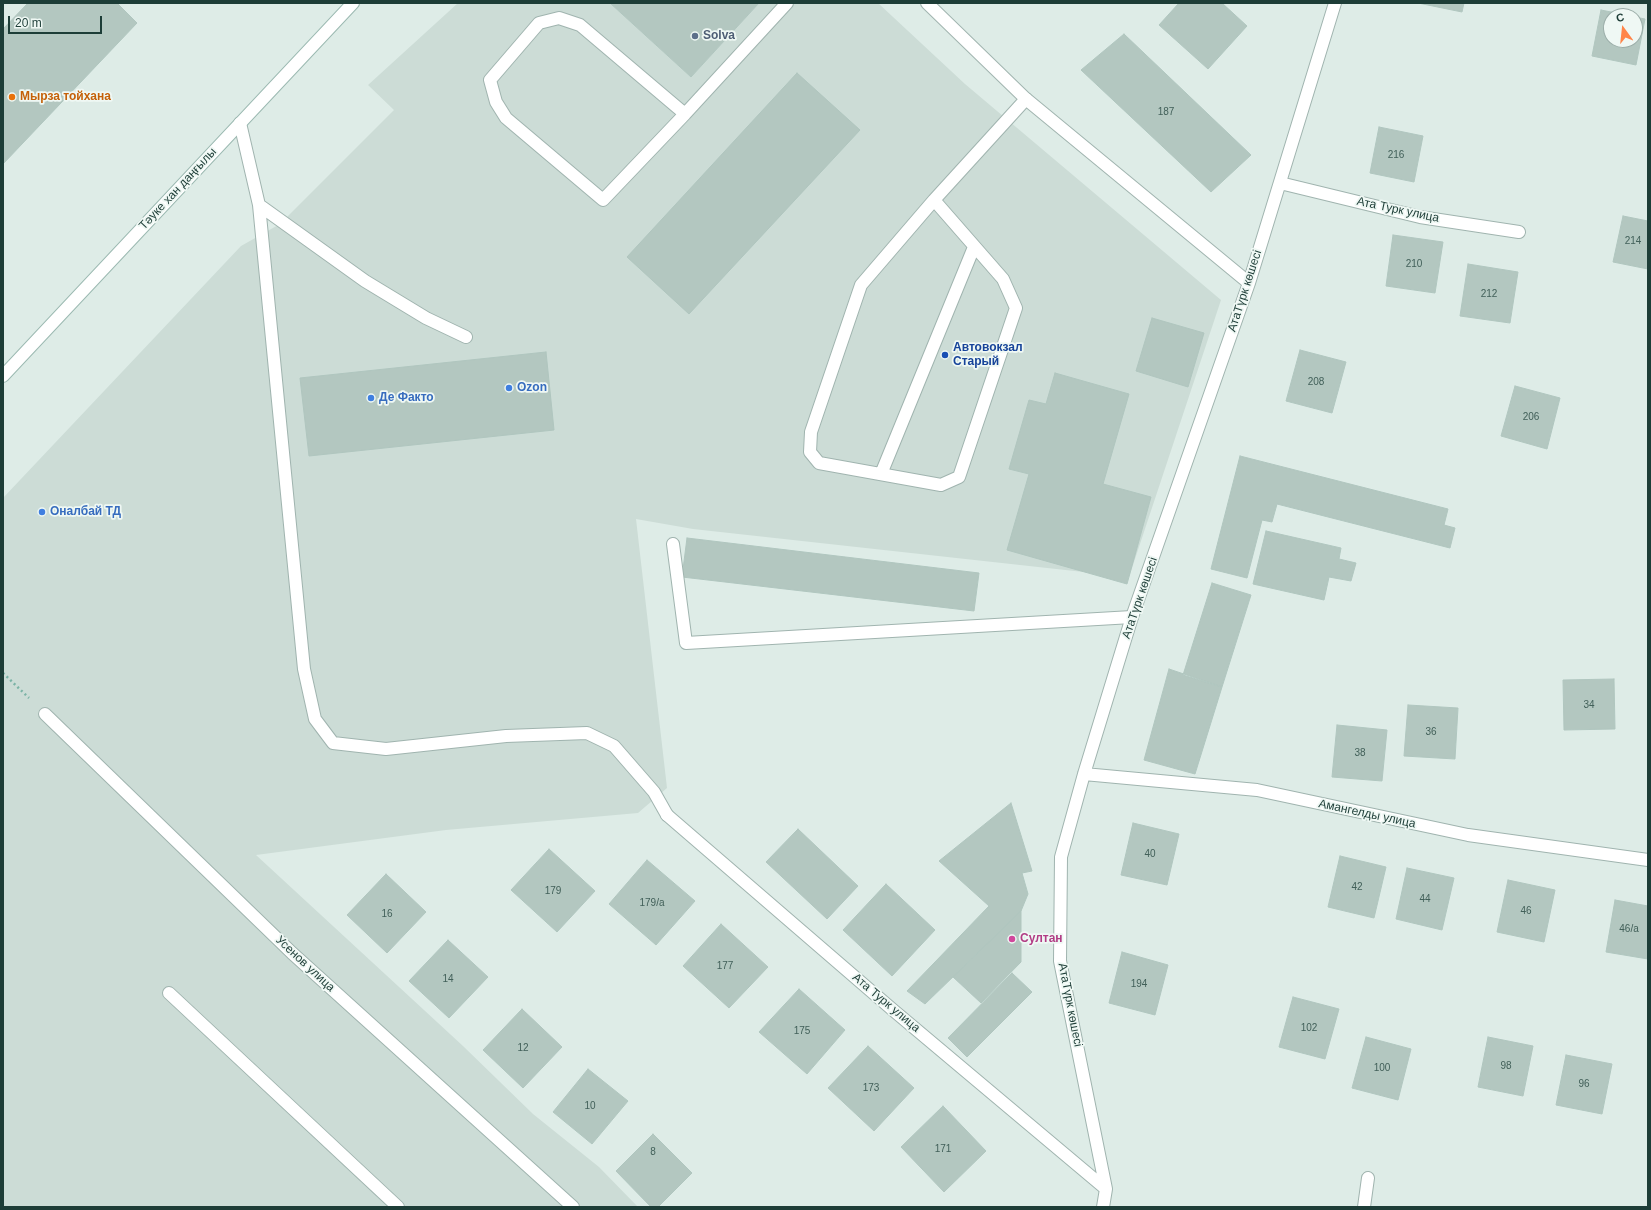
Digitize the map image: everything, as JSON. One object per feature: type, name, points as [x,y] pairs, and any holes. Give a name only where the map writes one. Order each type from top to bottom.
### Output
[{"type":"street","name":"Тәуке хан даңғылы","points":[[3,376],[353,3]]},
{"type":"street","points":[[685,114],[580,25],[559,18],[539,23],[490,80],[496,102],[506,118],[603,200],[685,114],[787,3]]},
{"type":"street","points":[[927,3],[1026,99],[1249,283]]},
{"type":"street","name":"АтаТүрк көшесі","points":[[1103,1207],[1106,1189],[1060,961],[1061,858],[1084,774],[1132,617],[1249,283],[1335,3]]},
{"type":"street","points":[[934,200],[1003,279],[1016,308],[959,477],[941,485],[819,463],[810,452],[811,432],[861,285],[934,200],[1026,99]]},
{"type":"street","name":"Ата Турк улица","points":[[240,123],[259,205],[304,669],[315,719],[333,743],[386,749],[506,736],[587,733],[614,746],[654,792],[667,815],[899,1015],[1106,1189]]},
{"type":"street","name":"Ата Турк улица","points":[[1280,183],[1420,217],[1518,232]]},
{"type":"street","points":[[259,205],[365,281],[426,318],[466,337]]},
{"type":"street","points":[[881,474],[974,247]]},
{"type":"street","points":[[673,544],[686,643],[1132,617]]},
{"type":"street","name":"Усенов улица","points":[[45,714],[292,953],[573,1207]]},
{"type":"street","name":"Амангелды улица","points":[[1084,774],[1257,790],[1468,835],[1648,860]]},
{"type":"street","points":[[169,993],[398,1207]]},
{"type":"street","points":[[1364,1207],[1368,1178]]},
{"type":"path","points":[[3,673],[45,714]]},
{"type":"shaded area","points":[[458,3],[610,3],[691,77],[759,3],[878,3],[965,84],[1221,300],[1129,577],[693,529],[636,519],[667,788],[638,813],[446,830],[256,855],[463,1046],[533,1114],[599,1167],[638,1207],[3,1207],[3,498],[241,246],[280,224],[394,110],[368,85]]},
{"type":"building","points":[[28,3],[117,3],[137,23],[3,164],[3,29]]},
{"type":"building","points":[[610,3],[759,3],[691,77]]},
{"type":"building","points":[[1179,3],[1222,3],[1247,26],[1208,69],[1159,25]]},
{"type":"building","points":[[1418,3],[1464,3],[1462,12]]},
{"type":"building","points":[[1601,10],[1603,10],[1603,48],[1639,48],[1636,65],[1592,56]]},
{"type":"building","points":[[1643,19],[1645,19],[1643,29]]},
{"type":"building","points":[[1124,34],[1251,155],[1211,192],[1081,70]]},
{"type":"building","points":[[797,73],[860,130],[689,314],[627,257]]},
{"type":"building","points":[[1379,127],[1423,136],[1414,182],[1370,173]]},
{"type":"building","points":[[1623,216],[1648,221],[1648,269],[1613,262]]},
{"type":"building","points":[[1393,235],[1443,242],[1435,293],[1386,286]]},
{"type":"building","points":[[1468,264],[1518,272],[1510,323],[1460,316]]},
{"type":"building","points":[[1152,318],[1204,333],[1188,387],[1136,371]]},
{"type":"building","points":[[1300,350],[1346,362],[1332,413],[1286,401]]},
{"type":"building","points":[[546,352],[554,430],[309,456],[300,378]]},
{"type":"building","points":[[1055,373],[1129,394],[1103,484],[1151,497],[1127,584],[1007,550],[1029,474],[1009,469],[1029,400],[1046,404]]},
{"type":"building","points":[[1515,386],[1560,398],[1547,449],[1501,436]]},
{"type":"building","points":[[1240,456],[1448,509],[1444,525],[1455,528],[1450,548],[1277,504],[1272,522],[1262,520],[1247,578],[1211,569]]},
{"type":"building","points":[[1266,531],[1341,548],[1339,559],[1356,563],[1351,581],[1329,577],[1324,600],[1253,584]]},
{"type":"building","points":[[687,538],[979,573],[974,611],[682,577]]},
{"type":"building","points":[[1212,583],[1251,595],[1222,687],[1183,675]]},
{"type":"building","points":[[1169,669],[1222,687],[1195,774],[1144,760]]},
{"type":"building","points":[[1614,679],[1615,729],[1564,730],[1563,680]]},
{"type":"building","points":[[1408,705],[1458,708],[1455,759],[1404,756]]},
{"type":"building","points":[[1337,725],[1387,730],[1382,781],[1332,777]]},
{"type":"building","points":[[1011,803],[1032,871],[1022,873],[1028,894],[1021,911],[925,1004],[907,991],[989,906],[939,861]]},
{"type":"building","points":[[1133,823],[1179,834],[1167,885],[1121,875]]},
{"type":"building","points":[[798,829],[858,886],[827,919],[766,862]]},
{"type":"building","points":[[549,849],[595,891],[557,932],[511,890]]},
{"type":"building","points":[[1340,856],[1386,867],[1374,918],[1328,907]]},
{"type":"building","points":[[647,860],[695,901],[656,945],[609,904]]},
{"type":"building","points":[[1407,868],[1454,878],[1442,930],[1396,919]]},
{"type":"building","points":[[386,874],[426,912],[387,953],[347,915]]},
{"type":"building","points":[[1508,880],[1555,890],[1544,942],[1497,932]]},
{"type":"building","points":[[886,884],[935,930],[892,976],[843,930]]},
{"type":"building","points":[[1615,900],[1648,906],[1648,959],[1606,952]]},
{"type":"building","points":[[1021,911],[1021,962],[981,1003],[953,977]]},
{"type":"building","points":[[721,924],[768,967],[729,1008],[683,966]]},
{"type":"building","points":[[448,940],[488,977],[449,1018],[409,981]]},
{"type":"building","points":[[1122,952],[1168,965],[1155,1015],[1109,1003]]},
{"type":"building","points":[[1012,973],[1032,992],[967,1057],[948,1038]]},
{"type":"building","points":[[799,989],[845,1030],[807,1074],[759,1032]]},
{"type":"building","points":[[1293,997],[1339,1009],[1325,1059],[1279,1047]]},
{"type":"building","points":[[522,1009],[562,1047],[523,1088],[483,1050]]},
{"type":"building","points":[[1366,1037],[1411,1049],[1398,1100],[1352,1088]]},
{"type":"building","points":[[1488,1037],[1533,1046],[1523,1096],[1478,1087]]},
{"type":"building","points":[[868,1046],[914,1088],[874,1131],[828,1088]]},
{"type":"building","points":[[1566,1055],[1612,1064],[1602,1114],[1556,1105]]},
{"type":"building","points":[[588,1069],[628,1101],[592,1144],[553,1112]]},
{"type":"building","points":[[943,1106],[986,1151],[944,1192],[901,1147]]},
{"type":"building","points":[[653,1134],[692,1173],[658,1207],[651,1207],[616,1171]]},
{"type":"place","name":"Solva","points":[[695,36]]},
{"type":"place","name":"Мырза тойхана","points":[[12,97]]},
{"type":"place","name":"Автовокзал Старый","points":[[945,355]]},
{"type":"place","name":"Ozon","points":[[509,388]]},
{"type":"place","name":"Де Факто","points":[[371,398]]},
{"type":"place","name":"Оналбай ТД","points":[[42,512]]},
{"type":"place","name":"Султан","points":[[1012,939]]}]
